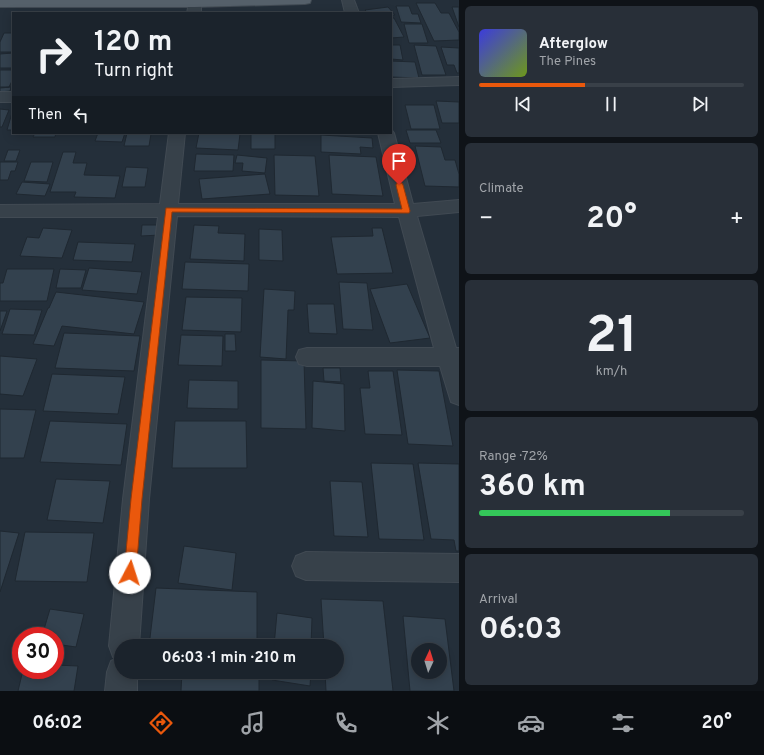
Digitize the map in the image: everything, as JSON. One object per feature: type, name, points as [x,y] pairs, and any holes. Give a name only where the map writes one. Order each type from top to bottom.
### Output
[{"type":"main road","points":[[0,4],[27,1],[111,2],[194,8],[211,1],[305,0]]},
{"type":"street","points":[[348,0],[352,12]]},
{"type":"street","points":[[392,83],[459,82]]},
{"type":"street","points":[[0,97],[12,97]]},
{"type":"street","points":[[125,639],[136,499],[177,134]]},
{"type":"street","points":[[386,134],[406,211],[454,357],[459,395]]},
{"type":"street","points":[[0,211],[406,211],[459,206]]},
{"type":"street","points":[[307,357],[454,357]]},
{"type":"street","points":[[306,566],[459,568]]},
{"type":"street","points":[[121,691],[122,679]]},
{"type":"building","points":[[416,3],[435,3],[441,13],[449,13],[459,32],[459,40],[434,41]]},
{"type":"building","points":[[396,6],[409,6],[412,14],[418,14],[421,23],[401,22]]},
{"type":"building","points":[[388,7],[395,15],[392,15],[392,12],[367,12],[365,10]]},
{"type":"building","points":[[452,7],[459,7],[459,27]]},
{"type":"building","points":[[392,18],[394,18],[404,37],[392,38]]},
{"type":"building","points":[[404,24],[422,24],[428,43],[409,43]]},
{"type":"building","points":[[4,33],[12,33],[12,52],[0,52],[0,42]]},
{"type":"building","points":[[392,45],[400,45],[403,60],[392,59]]},
{"type":"building","points":[[414,45],[436,46],[446,75],[422,75]]},
{"type":"building","points":[[441,47],[459,48],[459,73],[457,73],[454,65],[447,65]]},
{"type":"building","points":[[12,53],[12,68],[0,68],[0,54]]},
{"type":"building","points":[[392,61],[415,62],[419,78],[392,77]]},
{"type":"building","points":[[0,70],[12,70],[12,81],[9,87],[0,87]]},
{"type":"building","points":[[11,87],[10,91],[0,92],[0,88]]},
{"type":"building","points":[[436,101],[459,102],[459,123],[442,123]]},
{"type":"building","points":[[405,105],[434,105],[440,129],[411,129]]},
{"type":"building","points":[[0,109],[9,110],[2,127],[0,127]]},
{"type":"building","points":[[12,113],[12,130],[7,130]]},
{"type":"building","points":[[406,130],[436,130],[441,143],[410,143]]},
{"type":"building","points":[[34,134],[56,134],[55,137],[33,137]]},
{"type":"building","points":[[98,134],[125,134],[122,142],[95,141]]},
{"type":"building","points":[[127,134],[151,134],[149,146],[124,146]]},
{"type":"building","points":[[199,134],[240,134],[238,150],[196,148]]},
{"type":"building","points":[[251,134],[275,134],[275,149],[251,149]]},
{"type":"building","points":[[321,135],[372,138],[373,148],[360,147],[361,154],[321,152]]},
{"type":"building","points":[[415,146],[441,147],[445,160],[455,160],[459,174],[459,187],[425,186]]},
{"type":"building","points":[[8,150],[20,150],[16,161],[4,161]]},
{"type":"building","points":[[63,152],[76,152],[73,163],[87,163],[84,175],[120,176],[115,198],[74,197],[76,192],[50,192]]},
{"type":"building","points":[[196,154],[234,155],[233,171],[194,171]]},
{"type":"building","points":[[237,155],[267,158],[265,173],[242,171],[243,163],[235,163]]},
{"type":"building","points":[[274,155],[315,156],[319,196],[275,195]]},
{"type":"building","points":[[329,155],[376,157],[383,196],[332,194]]},
{"type":"building","points":[[0,162],[18,162],[15,171],[11,171],[8,180],[0,180]]},
{"type":"building","points":[[31,162],[53,162],[47,182],[24,181]]},
{"type":"building","points":[[126,167],[148,168],[145,187],[122,187]]},
{"type":"building","points":[[265,174],[270,194],[202,199],[199,179]]},
{"type":"building","points":[[22,182],[50,184],[45,196],[16,194]]},
{"type":"building","points":[[142,225],[160,225],[160,235],[141,236]]},
{"type":"building","points":[[194,225],[219,226],[218,233],[245,234],[244,261],[190,259]]},
{"type":"building","points":[[43,228],[72,230],[62,258],[20,256],[27,237],[39,238]]},
{"type":"building","points":[[372,228],[382,228],[393,273],[337,274],[331,237],[373,236]]},
{"type":"building","points":[[259,229],[282,230],[283,261],[259,260]]},
{"type":"building","points":[[78,242],[135,244],[132,262],[73,260]]},
{"type":"building","points":[[185,262],[249,264],[248,291],[182,289]]},
{"type":"building","points":[[89,268],[142,272],[137,294],[82,290]]},
{"type":"building","points":[[7,269],[54,269],[47,301],[0,301],[0,283],[3,283]]},
{"type":"building","points":[[60,269],[86,270],[81,288],[56,288]]},
{"type":"building","points":[[339,282],[367,283],[373,330],[343,329]]},
{"type":"building","points":[[407,284],[430,338],[390,343],[370,289]]},
{"type":"building","points":[[264,289],[295,291],[294,310],[288,310],[286,359],[260,357]]},
{"type":"building","points":[[56,292],[144,302],[134,334],[62,326],[54,346],[33,344]]},
{"type":"building","points":[[186,297],[242,298],[241,332],[182,330]]},
{"type":"building","points":[[307,304],[334,304],[337,334],[309,333]]},
{"type":"building","points":[[10,309],[42,310],[34,335],[2,334]]},
{"type":"building","points":[[0,311],[7,311],[0,331]]},
{"type":"building","points":[[64,333],[140,336],[134,371],[55,368]]},
{"type":"building","points":[[225,334],[235,334],[236,351],[225,351]]},
{"type":"building","points":[[181,335],[223,336],[222,366],[178,365]]},
{"type":"building","points":[[0,356],[37,359],[23,396],[0,394]]},
{"type":"building","points":[[261,360],[304,361],[306,429],[261,428]]},
{"type":"building","points":[[323,368],[340,368],[341,382],[324,381]]},
{"type":"building","points":[[397,370],[439,371],[453,446],[408,444]]},
{"type":"building","points":[[368,371],[393,371],[402,435],[365,434],[360,388],[370,388]]},
{"type":"building","points":[[52,374],[125,377],[118,414],[43,411]]},
{"type":"building","points":[[189,380],[238,381],[238,409],[187,408]]},
{"type":"building","points":[[313,381],[344,384],[345,431],[312,428]]},
{"type":"building","points":[[0,409],[36,410],[24,458],[0,458]]},
{"type":"building","points":[[50,421],[127,424],[121,465],[40,462]]},
{"type":"building","points":[[175,421],[246,421],[247,468],[172,468]]},
{"type":"building","points":[[371,463],[413,464],[424,540],[379,539]]},
{"type":"building","points":[[418,463],[459,464],[459,551],[456,551],[454,540],[431,539]]},
{"type":"building","points":[[56,479],[110,481],[103,523],[47,520]]},
{"type":"building","points":[[330,481],[362,482],[368,537],[334,536]]},
{"type":"building","points":[[0,531],[19,533],[0,592]]},
{"type":"building","points":[[25,532],[94,533],[87,582],[15,581]]},
{"type":"building","points":[[184,546],[236,553],[232,590],[178,583]]},
{"type":"building","points":[[156,588],[257,592],[257,639],[150,639]]},
{"type":"building","points":[[321,599],[383,601],[393,691],[326,691],[325,679],[344,679],[344,639],[324,639]]},
{"type":"building","points":[[50,609],[84,614],[76,647],[64,645],[64,627],[45,627]]},
{"type":"building","points":[[277,613],[312,618],[311,639],[275,639]]},
{"type":"building","points":[[403,616],[445,619],[454,691],[410,691]]},
{"type":"building","points":[[64,665],[78,666],[74,691],[18,691],[21,679],[64,679]]},
{"type":"building","points":[[182,679],[259,679],[259,691],[181,691]]},
{"type":"building","points":[[272,679],[310,679],[310,686]]},
{"type":"route","points":[[130,573],[136,499],[169,210],[406,211],[399,185]]}]
